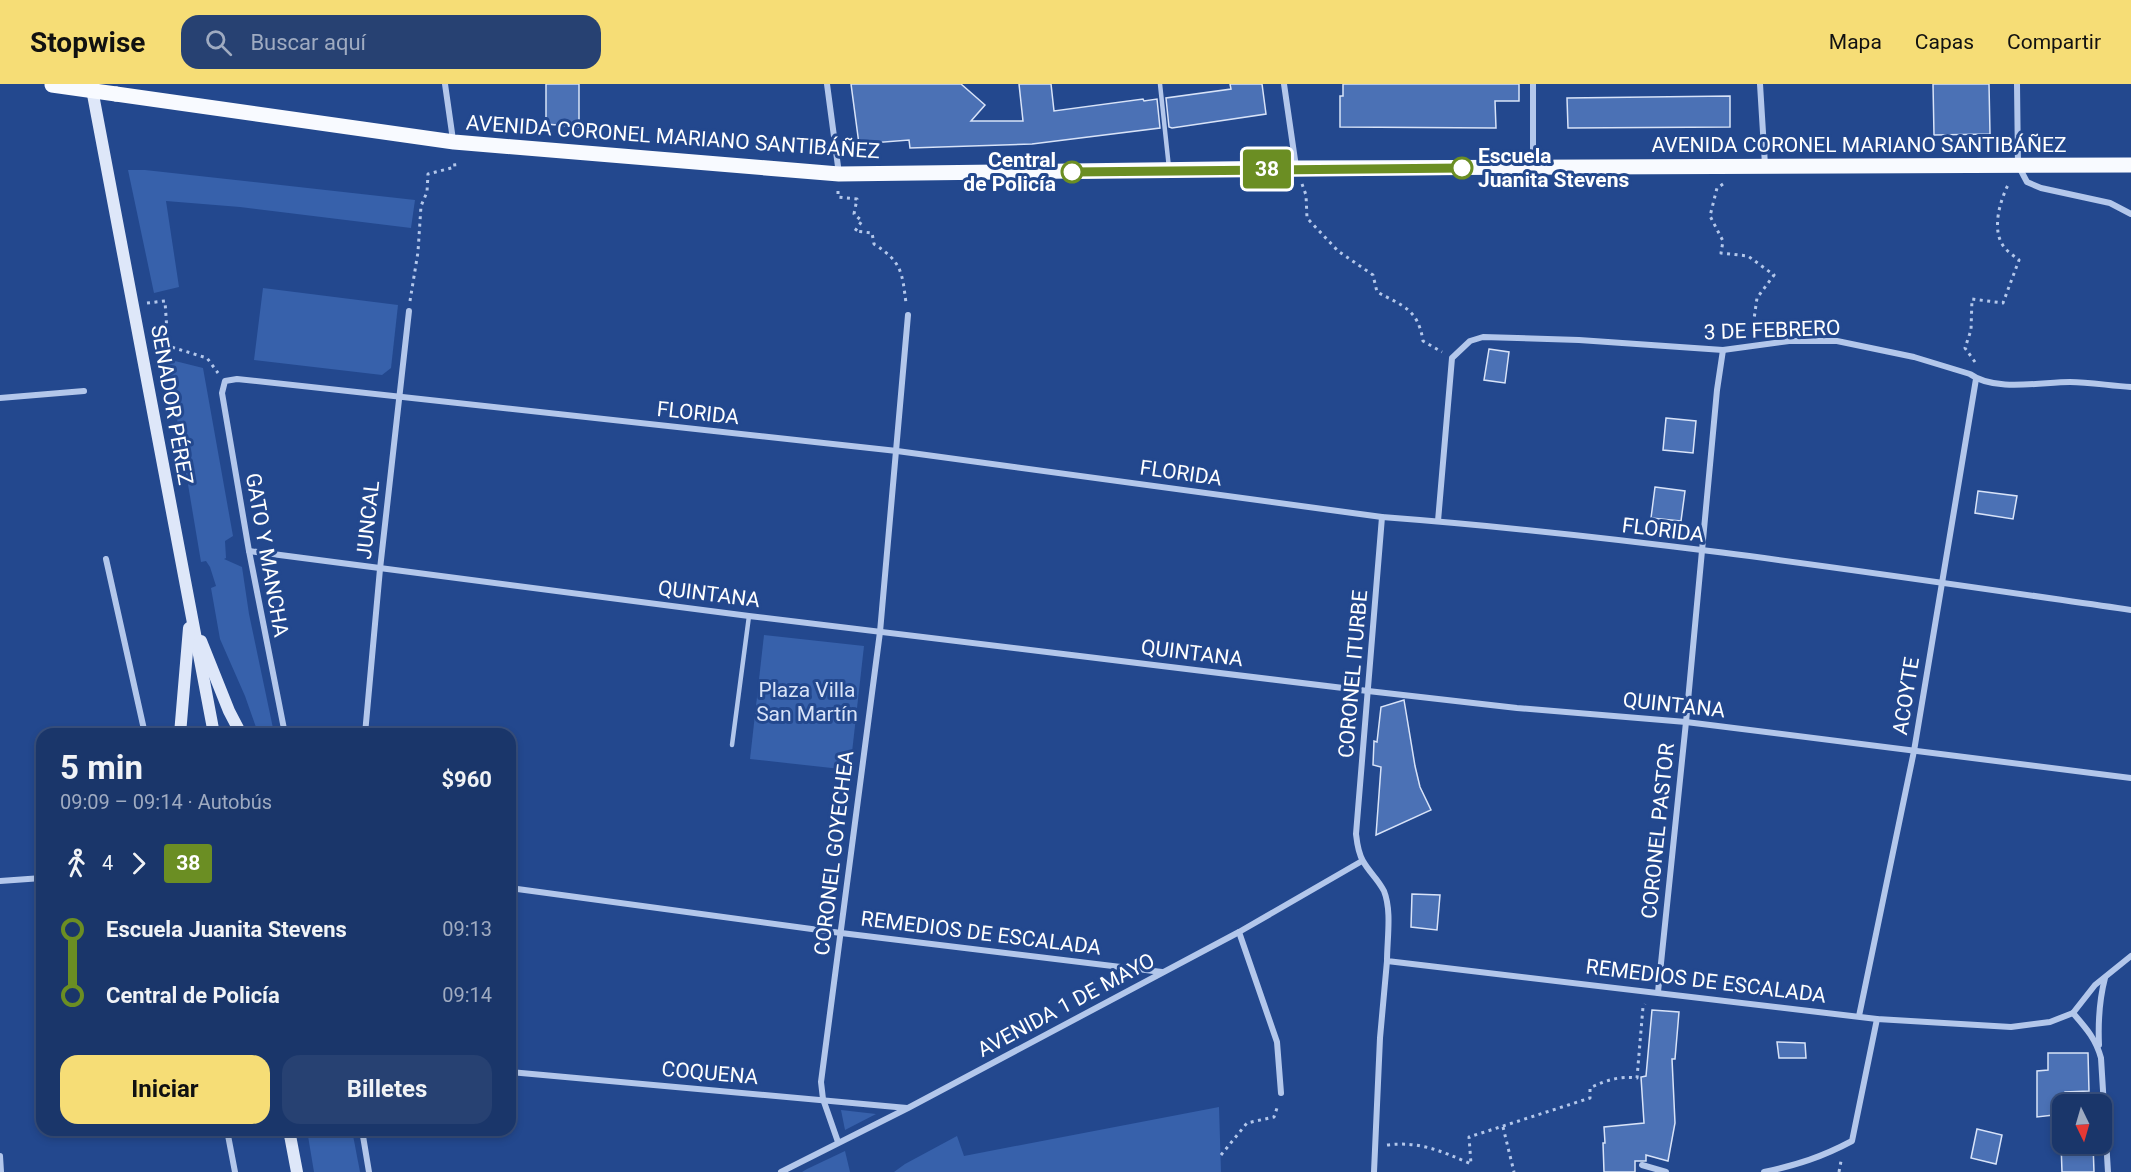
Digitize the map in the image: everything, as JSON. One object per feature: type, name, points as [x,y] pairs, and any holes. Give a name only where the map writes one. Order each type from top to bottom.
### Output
[{"type":"main road","name":"AVENIDA CORONEL MARIANO SANTIBÁÑEZ","points":[[51,84],[126,91],[453,142],[839,174],[1296,168],[2131,165]]},
{"type":"main road","name":"SENADOR PÉREZ","points":[[91,84],[213,728]]},
{"type":"main road","points":[[180,728],[190,612]]},
{"type":"main road","points":[[190,612],[238,728]]},
{"type":"main road","points":[[291,1136],[297,1172]]},
{"type":"street","points":[[445,84],[453,142]]},
{"type":"street","points":[[827,84],[839,174]]},
{"type":"street","points":[[1284,84],[1296,168]]},
{"type":"street","points":[[1533,84],[1533,168]]},
{"type":"street","points":[[1760,84],[1765,165]]},
{"type":"street","points":[[2017,84],[2018,165],[2027,182],[2041,188],[2110,203],[2131,214]]},
{"type":"street","name":"JUNCAL","points":[[366,728],[380,569],[409,311]]},
{"type":"street","name":"CORONEL GOYECHEA","points":[[838,1142],[823,1100],[821,1082],[880,632],[908,315]]},
{"type":"street","name":"3 DE FEBRERO","points":[[1452,358],[1470,341],[1483,337],[1579,340],[1723,351],[1750,345],[1789,341],[1837,341],[1914,357],[1970,374],[1976,379],[2002,384],[2073,382],[2131,387]]},
{"type":"street","name":"CORONEL PASTOR","points":[[1658,992],[1717,390],[1723,351]]},
{"type":"street","points":[[1438,521],[1452,358]]},
{"type":"street","name":"FLORIDA","points":[[225,381],[237,379],[897,451],[1382,517],[1438,521],[1702,551],[2131,610]]},
{"type":"street","name":"ACOYTE","points":[[1859,1016],[1914,751],[1976,379]]},
{"type":"street","name":"GATO Y MANCHA","points":[[225,381],[222,393],[249,551],[284,728]]},
{"type":"street","points":[[0,398],[84,391]]},
{"type":"street","name":"CORONEL ITURBE","points":[[1362,861],[1356,834],[1382,517]]},
{"type":"street","name":"QUINTANA","points":[[249,551],[749,616],[1368,691],[1518,708],[1686,722],[2131,777]]},
{"type":"street","points":[[106,559],[144,728]]},
{"type":"street","points":[[1362,861],[1377,878],[1385,894],[1387,914],[1387,961],[1380,1038],[1374,1172]]},
{"type":"street","name":"AVENIDA 1 DE MAYO","points":[[781,1172],[908,1108],[1239,933],[1362,861]]},
{"type":"street","points":[[0,881],[36,878]]},
{"type":"street","name":"REMEDIOS DE ESCALADA","points":[[516,889],[841,933],[1163,972]]},
{"type":"street","points":[[1239,933],[1277,1042],[1281,1094]]},
{"type":"street","points":[[2100,1055],[2091,1033],[2073,1013],[2095,986],[2131,956]]},
{"type":"street","name":"REMEDIOS DE ESCALADA","points":[[1387,961],[1877,1019],[2011,1027],[2050,1022],[2073,1013]]},
{"type":"street","points":[[2105,977],[2098,1020],[2108,1172]]},
{"type":"street","points":[[1764,1172],[1806,1162],[1852,1141],[1877,1019]]},
{"type":"street","name":"COQUENA","points":[[516,1073],[908,1108]]},
{"type":"street","points":[[228,1136],[235,1172]]},
{"type":"street","points":[[363,1136],[369,1172]]},
{"type":"street","points":[[0,1156],[1,1172]]},
{"type":"street","points":[[1642,1165],[1666,1172]]},
{"type":"lane","points":[[1160,84],[1169,171]]},
{"type":"lane","points":[[732,745],[749,616]]},
{"type":"path","points":[[409,311],[418,252],[421,206],[427,192],[428,174],[455,167],[453,142]]},
{"type":"path","points":[[1979,367],[1965,348],[1971,330],[1972,299],[2003,303],[2019,260],[2003,246],[1998,232],[2001,198],[2018,165]]},
{"type":"path","points":[[1306,195],[1307,218],[1338,251],[1373,275],[1377,292],[1406,308],[1420,323],[1423,340],[1452,358]]},
{"type":"path","points":[[838,197],[857,199],[854,214],[862,221],[855,231],[872,233],[874,244],[890,254],[902,274],[908,315]]},
{"type":"path","points":[[1715,199],[1710,216],[1723,241],[1721,253],[1748,256],[1774,275],[1757,298],[1750,345]]},
{"type":"path","points":[[156,302],[165,301],[168,346],[207,357],[225,381]]},
{"type":"path","points":[[1373,1160],[1384,1145],[1402,1143],[1433,1147],[1471,1164],[1469,1137],[1590,1098],[1590,1088],[1607,1080],[1637,1078],[1642,1007],[1658,992]]},
{"type":"path","points":[[1221,1155],[1247,1123],[1274,1118],[1281,1094]]},
{"type":"path","points":[[1503,1126],[1514,1172]]},
{"type":"green space","points":[[128,170],[415,200],[411,228],[240,207],[166,201],[179,287],[154,293]]},
{"type":"green space","points":[[263,288],[398,305],[391,368],[382,375],[254,360]]},
{"type":"green space","points":[[167,359],[203,368],[233,536],[225,541],[226,558],[224,559],[242,567],[249,614],[273,728],[256,728],[220,639],[211,588],[216,586],[210,567],[206,561],[201,562]]},
{"type":"green space","name":"Plaza Villa San Martín","points":[[764,635],[864,646],[850,770],[750,759]]},
{"type":"green space","points":[[1219,1107],[1221,1172],[894,1172],[957,1136],[964,1156]]},
{"type":"green space","points":[[841,1110],[876,1114],[845,1130]]},
{"type":"green space","points":[[308,1136],[353,1136],[360,1172],[314,1172]]},
{"type":"green space","points":[[845,1151],[850,1172],[802,1172],[807,1169]]},
{"type":"building","points":[[546,84],[579,84],[579,127],[546,124]]},
{"type":"building","points":[[851,84],[961,84],[985,105],[971,121],[1023,121],[1019,84],[1051,84],[1054,111],[1157,99],[1160,128],[1032,144],[910,148],[909,140],[859,144]]},
{"type":"building","points":[[1230,84],[1262,84],[1266,114],[1169,127],[1166,98],[1231,89]]},
{"type":"building","points":[[1343,84],[1519,84],[1519,101],[1495,101],[1496,128],[1340,127],[1340,96],[1343,96]]},
{"type":"building","points":[[1933,84],[1989,84],[1990,134],[1934,135]]},
{"type":"building","points":[[1730,96],[1730,127],[1568,128],[1567,98]]},
{"type":"building","points":[[1489,349],[1509,352],[1505,383],[1484,380]]},
{"type":"building","points":[[1666,418],[1696,421],[1693,453],[1663,450]]},
{"type":"building","points":[[1655,487],[1685,491],[1681,521],[1651,518]]},
{"type":"building","points":[[1978,491],[2017,496],[2013,519],[1975,513]]},
{"type":"building","points":[[1404,700],[1420,787],[1431,810],[1376,835],[1381,767],[1373,765],[1374,741],[1377,742],[1381,707]]},
{"type":"building","points":[[1412,894],[1440,895],[1437,930],[1411,927]]},
{"type":"building","points":[[1652,1010],[1679,1012],[1675,1059],[1672,1059],[1675,1123],[1668,1161],[1646,1155],[1646,1161],[1635,1161],[1635,1172],[1604,1172],[1604,1127],[1644,1123],[1641,1077],[1646,1076]]},
{"type":"building","points":[[1777,1042],[1805,1043],[1806,1058],[1779,1058]]},
{"type":"building","points":[[2048,1053],[2088,1053],[2089,1091],[2052,1094],[2052,1115],[2037,1117],[2037,1071],[2048,1070]]},
{"type":"building","points":[[1977,1129],[2002,1135],[1996,1164],[1971,1158]]},
{"type":"building","points":[[2061,1154],[2093,1154],[2094,1172],[2062,1172]]},
{"type":"bus line","name":"38","points":[[1072,172],[1462,168]]},
{"type":"place","name":"Escuela Juanita Stevens","points":[[1462,168]]},
{"type":"place","name":"Central de Policía","points":[[1072,172]]}]
